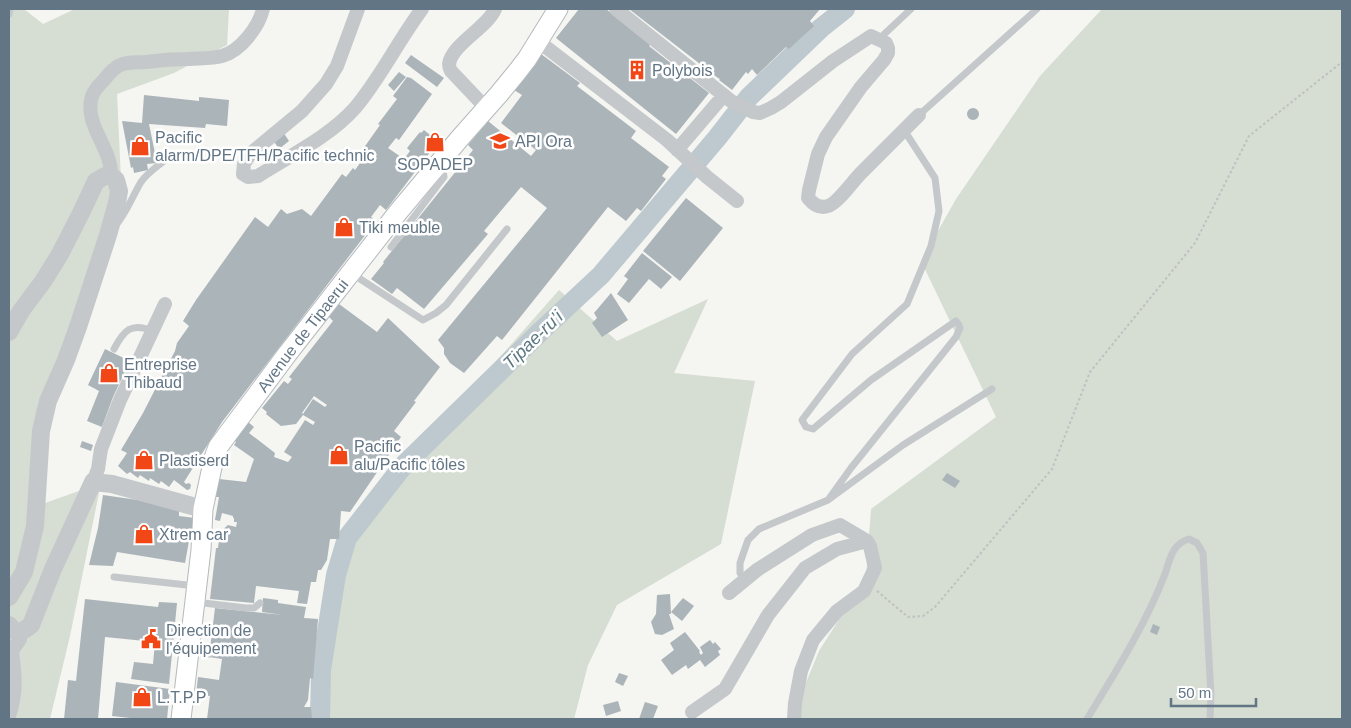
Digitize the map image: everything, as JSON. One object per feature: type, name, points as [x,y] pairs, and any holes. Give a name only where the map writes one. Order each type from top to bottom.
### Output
[{"type":"main road","name":"Avenue de Tipaerui","points":[[181,719],[201,550],[203,509],[218,447],[278,366],[399,211],[460,138],[500,94],[527,59],[558,9]]},
{"type":"street","points":[[111,176],[112,167],[92,118],[91,104],[92,95],[112,70],[122,64],[224,56],[237,47],[252,32],[261,17],[263,9]]},
{"type":"street","points":[[358,9],[337,66],[326,84],[302,111],[250,154],[244,164],[243,174],[248,177],[258,176],[323,136],[341,121],[355,108],[386,65],[422,9]]},
{"type":"street","points":[[486,108],[451,71],[449,65],[452,56],[460,46],[487,20],[495,9]]},
{"type":"street","points":[[616,9],[728,98],[744,108],[760,113],[771,108],[833,61],[871,36],[886,43],[888,53],[884,60],[860,87],[826,137],[818,154],[808,198],[812,203],[822,207],[834,203],[919,115]]},
{"type":"street","points":[[538,41],[667,140],[736,201]]},
{"type":"street","points":[[677,150],[728,98]]},
{"type":"street","points":[[9,332],[60,254],[96,181],[105,176],[111,176],[116,180],[119,190],[117,203],[78,327],[48,401],[41,431],[35,526],[24,572],[9,597]]},
{"type":"street","points":[[14,628],[24,631],[31,625],[63,546],[93,482],[98,469],[101,449],[120,400],[165,304]]},
{"type":"street","points":[[93,482],[112,484],[203,509]]},
{"type":"street","points":[[729,593],[757,570],[812,535],[840,525],[867,541],[870,546],[875,568],[864,591],[837,611],[813,640],[801,671],[794,719]]},
{"type":"street","points":[[692,712],[725,688],[768,615],[805,568],[837,549],[867,541]]},
{"type":"street","points":[[9,716],[16,688],[12,651],[20,639],[14,628]]},
{"type":"lane","points":[[9,14],[10,9]]},
{"type":"lane","points":[[879,39],[911,9]]},
{"type":"lane","points":[[919,115],[1037,9]]},
{"type":"lane","points":[[828,500],[851,468],[956,337],[960,328],[956,322],[871,380],[813,429],[806,427],[802,420],[852,354],[907,304],[931,246],[939,211],[935,178],[904,130]]},
{"type":"lane","points":[[108,235],[128,209],[142,181],[165,160]]},
{"type":"lane","points":[[391,248],[444,177],[441,161]]},
{"type":"lane","points":[[351,273],[424,320],[446,305],[507,229]]},
{"type":"lane","points":[[114,349],[124,333],[132,328],[139,327],[153,332]]},
{"type":"lane","points":[[745,580],[740,573],[740,563],[748,540],[758,529],[828,500],[903,446],[992,389]]},
{"type":"lane","points":[[1087,719],[1125,657],[1158,593],[1174,550],[1180,542],[1189,539],[1197,543],[1203,553],[1211,695],[1210,719]]},
{"type":"lane","points":[[114,577],[195,594],[246,608],[254,608],[260,603]]},
{"type":"lane","points":[[189,651],[210,654]]},
{"type":"path","points":[[868,583],[908,616],[923,616],[936,607],[1052,469],[1090,372],[1195,242],[1249,136],[1342,62]]},
{"type":"shaded area","points":[[9,9],[24,9],[43,24],[75,9],[229,9],[227,45],[174,73],[117,94],[122,201],[52,400],[34,507],[101,483],[70,636],[50,719],[9,719]]},
{"type":"shaded area","points":[[1102,9],[1342,9],[1342,719],[791,719],[819,651],[866,577],[871,509],[996,417],[921,261],[956,199],[1040,76]]},
{"type":"shaded area","points":[[559,290],[617,341],[708,299],[674,373],[755,381],[721,544],[617,605],[588,665],[574,719],[323,719],[325,671],[333,600],[353,532],[392,470],[418,439],[463,399]]},
{"type":"building","name":"Polybois","points":[[579,9],[606,9],[709,93],[676,134],[556,38]]},
{"type":"building","points":[[629,9],[820,9],[810,21],[814,26],[789,49],[786,47],[757,75],[752,69],[748,74],[746,72],[732,90]]},
{"type":"building","points":[[541,54],[580,83],[577,86],[636,131],[631,138],[669,167],[662,176],[666,179],[641,211],[637,208],[626,221],[608,207],[502,340],[497,336],[464,373],[450,363],[444,354],[444,348],[438,340],[547,208],[521,187],[484,231],[488,234],[424,309],[397,288],[392,294],[371,279],[473,150],[468,145],[488,121],[531,156],[536,150],[501,123],[522,95],[514,90]]},
{"type":"building","points":[[411,55],[444,78],[437,87],[405,63]]},
{"type":"building","points":[[399,72],[406,77],[394,91],[388,85]]},
{"type":"building","points":[[407,77],[432,94],[399,140],[396,138],[388,148],[404,159],[410,151],[407,148],[420,132],[424,130],[440,143],[436,148],[434,147],[386,210],[380,205],[371,217],[376,221],[222,422],[184,482],[191,485],[190,489],[187,490],[174,480],[169,487],[161,481],[159,484],[150,478],[149,481],[140,475],[138,478],[130,472],[127,474],[118,466],[127,453],[121,450],[143,413],[175,351],[177,343],[189,326],[183,321],[196,300],[255,217],[268,227],[281,209],[287,214],[302,209],[311,216],[342,174],[346,177],[353,168],[355,170],[368,152],[363,149],[380,125],[378,124],[397,99],[393,96]]},
{"type":"building","name":"Pacific alarm/DPE/TFH/Pacific technic","points":[[144,95],[199,101],[199,97],[229,100],[227,126],[206,124],[205,128],[149,124],[157,163],[147,164],[148,170],[134,173],[133,167],[131,168],[122,121],[142,123]]},
{"type":"building","points":[[971,108],[975,108],[979,114],[975,120],[971,120],[967,116],[967,112]]},
{"type":"building","points":[[283,132],[289,141],[279,149],[273,140]]},
{"type":"building","points":[[686,198],[723,228],[680,281],[643,251]]},
{"type":"building","points":[[642,253],[672,277],[661,289],[649,279],[629,303],[617,294],[628,279],[624,276]]},
{"type":"building","points":[[611,293],[628,320],[602,337],[592,323],[597,318],[594,313]]},
{"type":"building","name":"Pacific alu/Pacific tôles","points":[[339,304],[377,332],[388,318],[440,367],[394,431],[401,437],[350,512],[341,511],[339,539],[330,539],[327,560],[321,570],[318,570],[316,582],[311,582],[307,604],[297,603],[299,591],[256,586],[254,603],[210,599],[216,548],[218,548],[220,532],[228,525],[236,527],[237,522],[234,522],[233,516],[222,513],[220,521],[215,520],[219,497],[216,497],[219,479],[246,482],[254,459],[234,445],[236,442],[234,440],[248,422],[254,427],[249,433],[275,453],[274,457],[288,462],[292,457],[284,452],[305,420],[313,425],[315,422],[303,415],[296,424],[281,426],[266,414],[267,412],[262,408],[284,381],[288,384],[292,379],[289,377],[333,321],[329,317]],"holes":[[[314,396],[327,405],[325,407],[313,399],[302,413]]]},
{"type":"building","name":"Entreprise Thibaud","points":[[105,349],[130,361],[113,397],[102,427],[87,421],[99,391],[88,385]]},
{"type":"building","points":[[82,441],[93,445],[91,451],[80,447]]},
{"type":"building","points":[[947,473],[960,481],[955,488],[942,480]]},
{"type":"building","name":"Xtrem car","points":[[103,495],[159,503],[179,508],[179,516],[195,518],[185,563],[117,552],[113,566],[89,565],[98,528]]},
{"type":"building","points":[[670,594],[671,614],[669,614],[674,629],[662,635],[655,634],[651,622],[656,614],[657,595]]},
{"type":"building","points":[[263,598],[278,600],[278,603],[306,607],[304,618],[318,619],[313,679],[310,678],[308,700],[304,707],[311,707],[312,719],[207,719],[210,696],[196,694],[198,677],[219,680],[222,659],[209,657],[215,608],[283,615],[262,612]]},
{"type":"building","points":[[683,598],[694,606],[682,621],[671,612]]},
{"type":"building","name":"Direction de l'équipement","points":[[85,599],[158,607],[159,602],[177,603],[169,684],[131,679],[134,662],[153,664],[155,642],[105,637],[98,719],[64,719],[68,680],[76,681]]},
{"type":"building","points":[[1153,624],[1160,627],[1157,635],[1150,632]]},
{"type":"building","points":[[685,632],[701,655],[703,653],[700,647],[710,640],[713,644],[715,642],[721,649],[718,651],[720,655],[705,667],[700,660],[688,669],[686,665],[672,675],[661,660],[674,650],[670,643]]},
{"type":"building","points":[[619,673],[628,676],[623,686],[615,682]]},
{"type":"building","name":"L.T.P.P","points":[[116,682],[170,689],[167,719],[139,719],[112,716]]},
{"type":"building","points":[[618,701],[621,711],[606,716],[603,705]]},
{"type":"building","points":[[645,702],[658,706],[653,719],[639,719]]},
{"type":"waterway","name":"Tipae-ru’i","points":[[320,719],[321,670],[336,575],[347,538],[403,466],[601,275],[717,138],[749,97],[821,28],[845,9]]},
{"type":"place","name":"Polybois","points":[[637,70]]},
{"type":"place","name":"API Ora","points":[[500,141]]},
{"type":"place","name":"SOPADEP","points":[[435,142]]},
{"type":"place","name":"Pacific alarm/DPE/TFH/Pacific technic","points":[[140,146]]},
{"type":"place","name":"Tiki meuble","points":[[344,227]]},
{"type":"place","name":"Entreprise Thibaud","points":[[109,373]]},
{"type":"place","name":"Pacific alu/Pacific tôles","points":[[339,455]]},
{"type":"place","name":"Plastiserd","points":[[144,460]]},
{"type":"place","name":"Xtrem car","points":[[144,534]]},
{"type":"place","name":"Direction de l'équipement","points":[[151,639]]},
{"type":"place","name":"L.T.P.P","points":[[142,697]]}]
